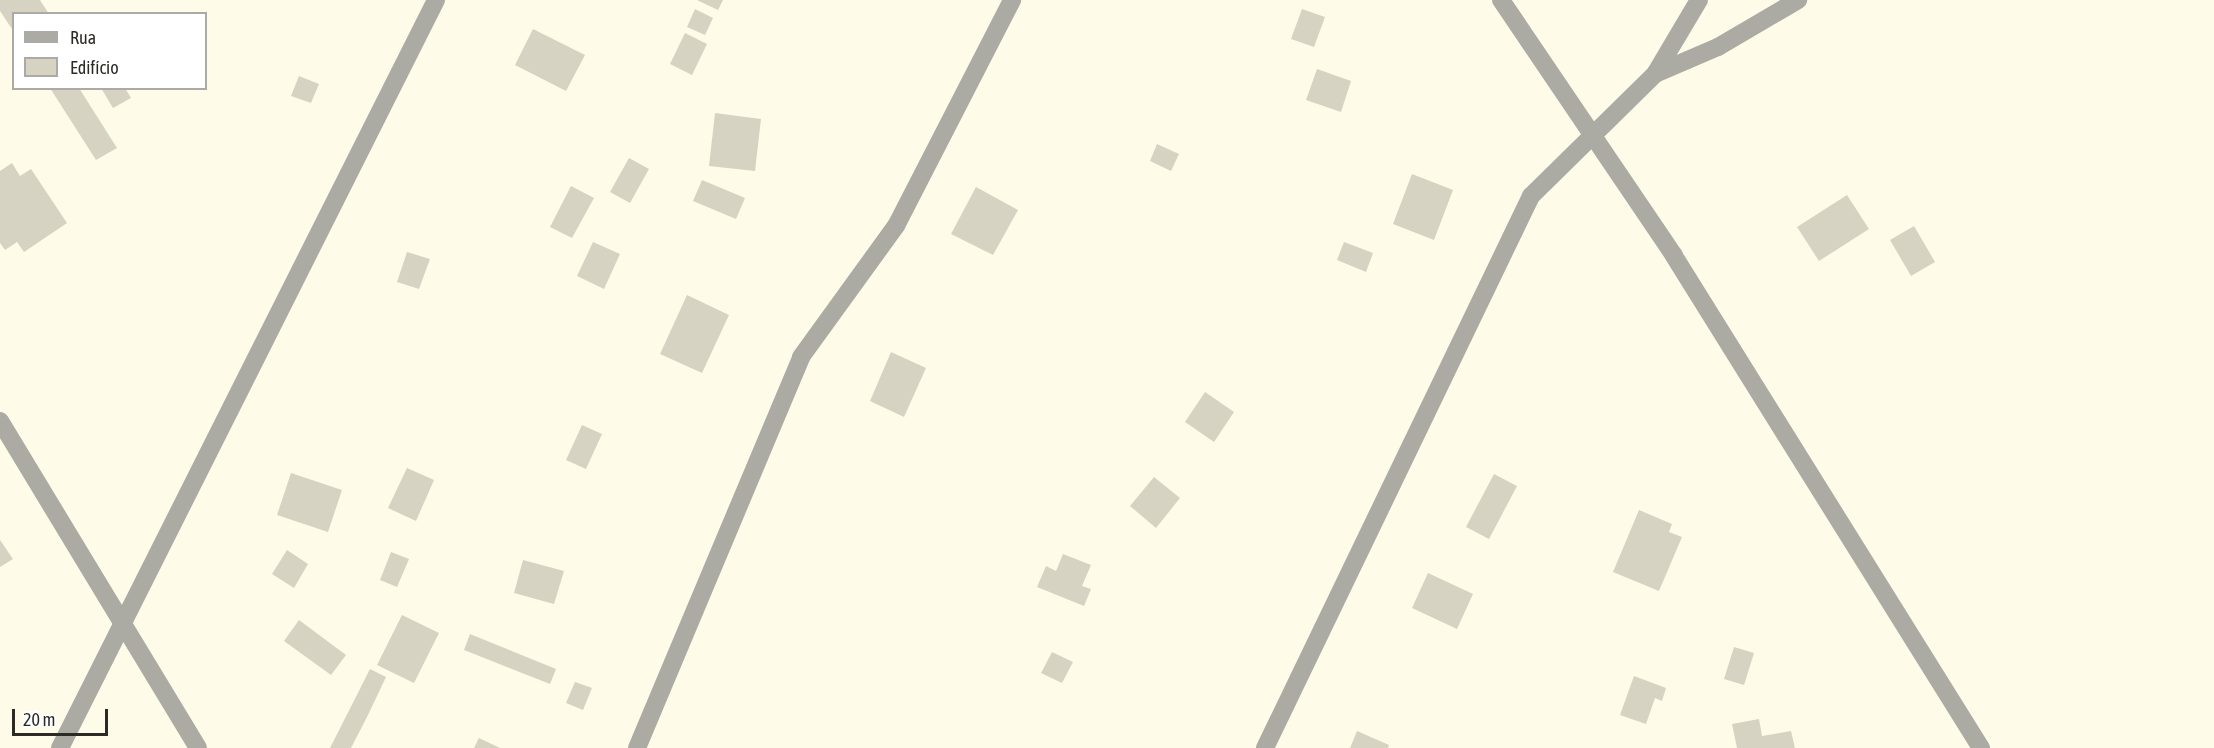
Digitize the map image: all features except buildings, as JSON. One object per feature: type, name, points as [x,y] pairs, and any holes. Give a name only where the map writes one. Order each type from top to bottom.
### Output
[{"type":"street","points":[[60,748],[436,0]]},
{"type":"street","points":[[637,748],[801,357],[896,226],[1012,0]]},
{"type":"street","points":[[1501,0],[1674,256],[1981,748]]},
{"type":"street","points":[[1265,748],[1526,205],[1655,74],[1699,0]]},
{"type":"street","points":[[1655,74],[1718,47],[1798,0]]},
{"type":"street","points":[[0,421],[198,748]]}]
